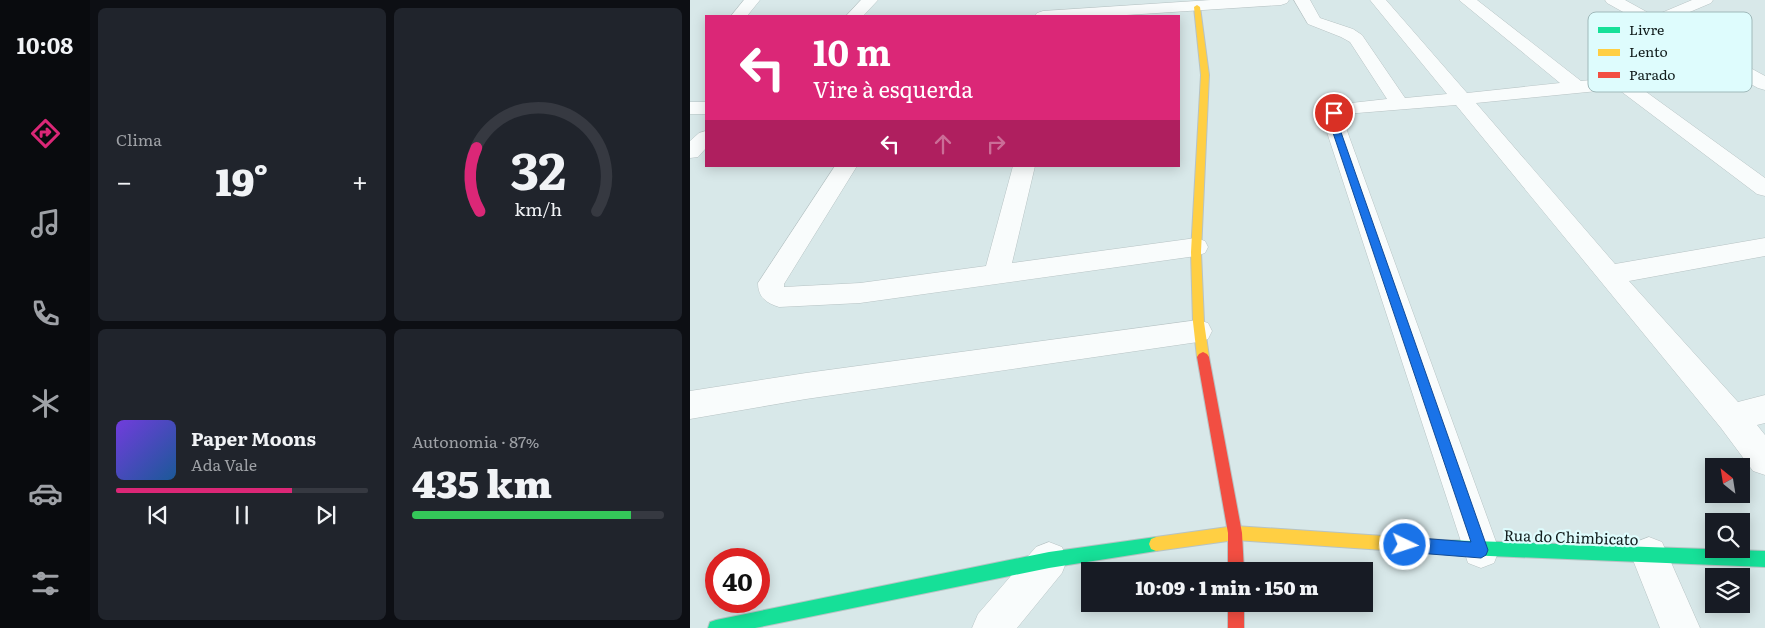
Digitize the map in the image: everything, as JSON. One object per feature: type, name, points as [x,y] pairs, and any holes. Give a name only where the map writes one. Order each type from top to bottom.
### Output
[{"type":"street","points":[[740,15],[752,0]]},
{"type":"street","points":[[855,15],[870,0]]},
{"type":"street","points":[[1079,15],[1281,0]]},
{"type":"street","points":[[1302,0],[1314,21],[1347,33],[1356,39],[1400,104]]},
{"type":"street","points":[[1378,0],[1732,418],[1765,460]]},
{"type":"street","points":[[1467,0],[1576,88]]},
{"type":"street","points":[[1613,0],[1635,12]]},
{"type":"street","points":[[1677,12],[1705,0]]},
{"type":"street","points":[[1197,7],[1205,74],[1196,248],[1198,331],[1235,533],[1236,562]]},
{"type":"street","points":[[1752,77],[1765,84]]},
{"type":"street","points":[[1481,550],[1332,118],[1334,113],[1340,109],[1588,87]]},
{"type":"street","points":[[1634,92],[1765,189]]},
{"type":"street","points":[[690,108],[705,108]]},
{"type":"street","points":[[690,152],[705,139]]},
{"type":"street","points":[[845,167],[771,283],[771,291],[779,297],[860,293],[997,273],[1196,248]]},
{"type":"street","points":[[997,273],[1024,167]]},
{"type":"street","points":[[1609,275],[1765,247]]},
{"type":"street","points":[[690,405],[806,386],[1198,331]]},
{"type":"street","points":[[1732,418],[1765,409]]},
{"type":"street","name":"Rua do Chimbicato","points":[[716,628],[1049,560],[1235,533],[1481,550],[1765,560]]},
{"type":"street","points":[[1649,555],[1680,628]]},
{"type":"street","points":[[992,628],[1049,560]]},
{"type":"street","points":[[1236,612],[1236,628]]},
{"type":"traffic: fast","points":[[716,628],[1049,560],[1156,544]]},
{"type":"traffic: fast","points":[[1442,547],[1765,559]]},
{"type":"traffic: slow","points":[[1197,7],[1205,75],[1196,252],[1198,322],[1203,357]]},
{"type":"traffic: slow","points":[[1156,544],[1235,533],[1442,547]]},
{"type":"traffic: jam","points":[[1203,357],[1235,533],[1236,562]]},
{"type":"traffic: jam","points":[[1236,612],[1236,628]]},
{"type":"route","points":[[1334,113],[1332,118],[1481,550],[1405,545]]}]
